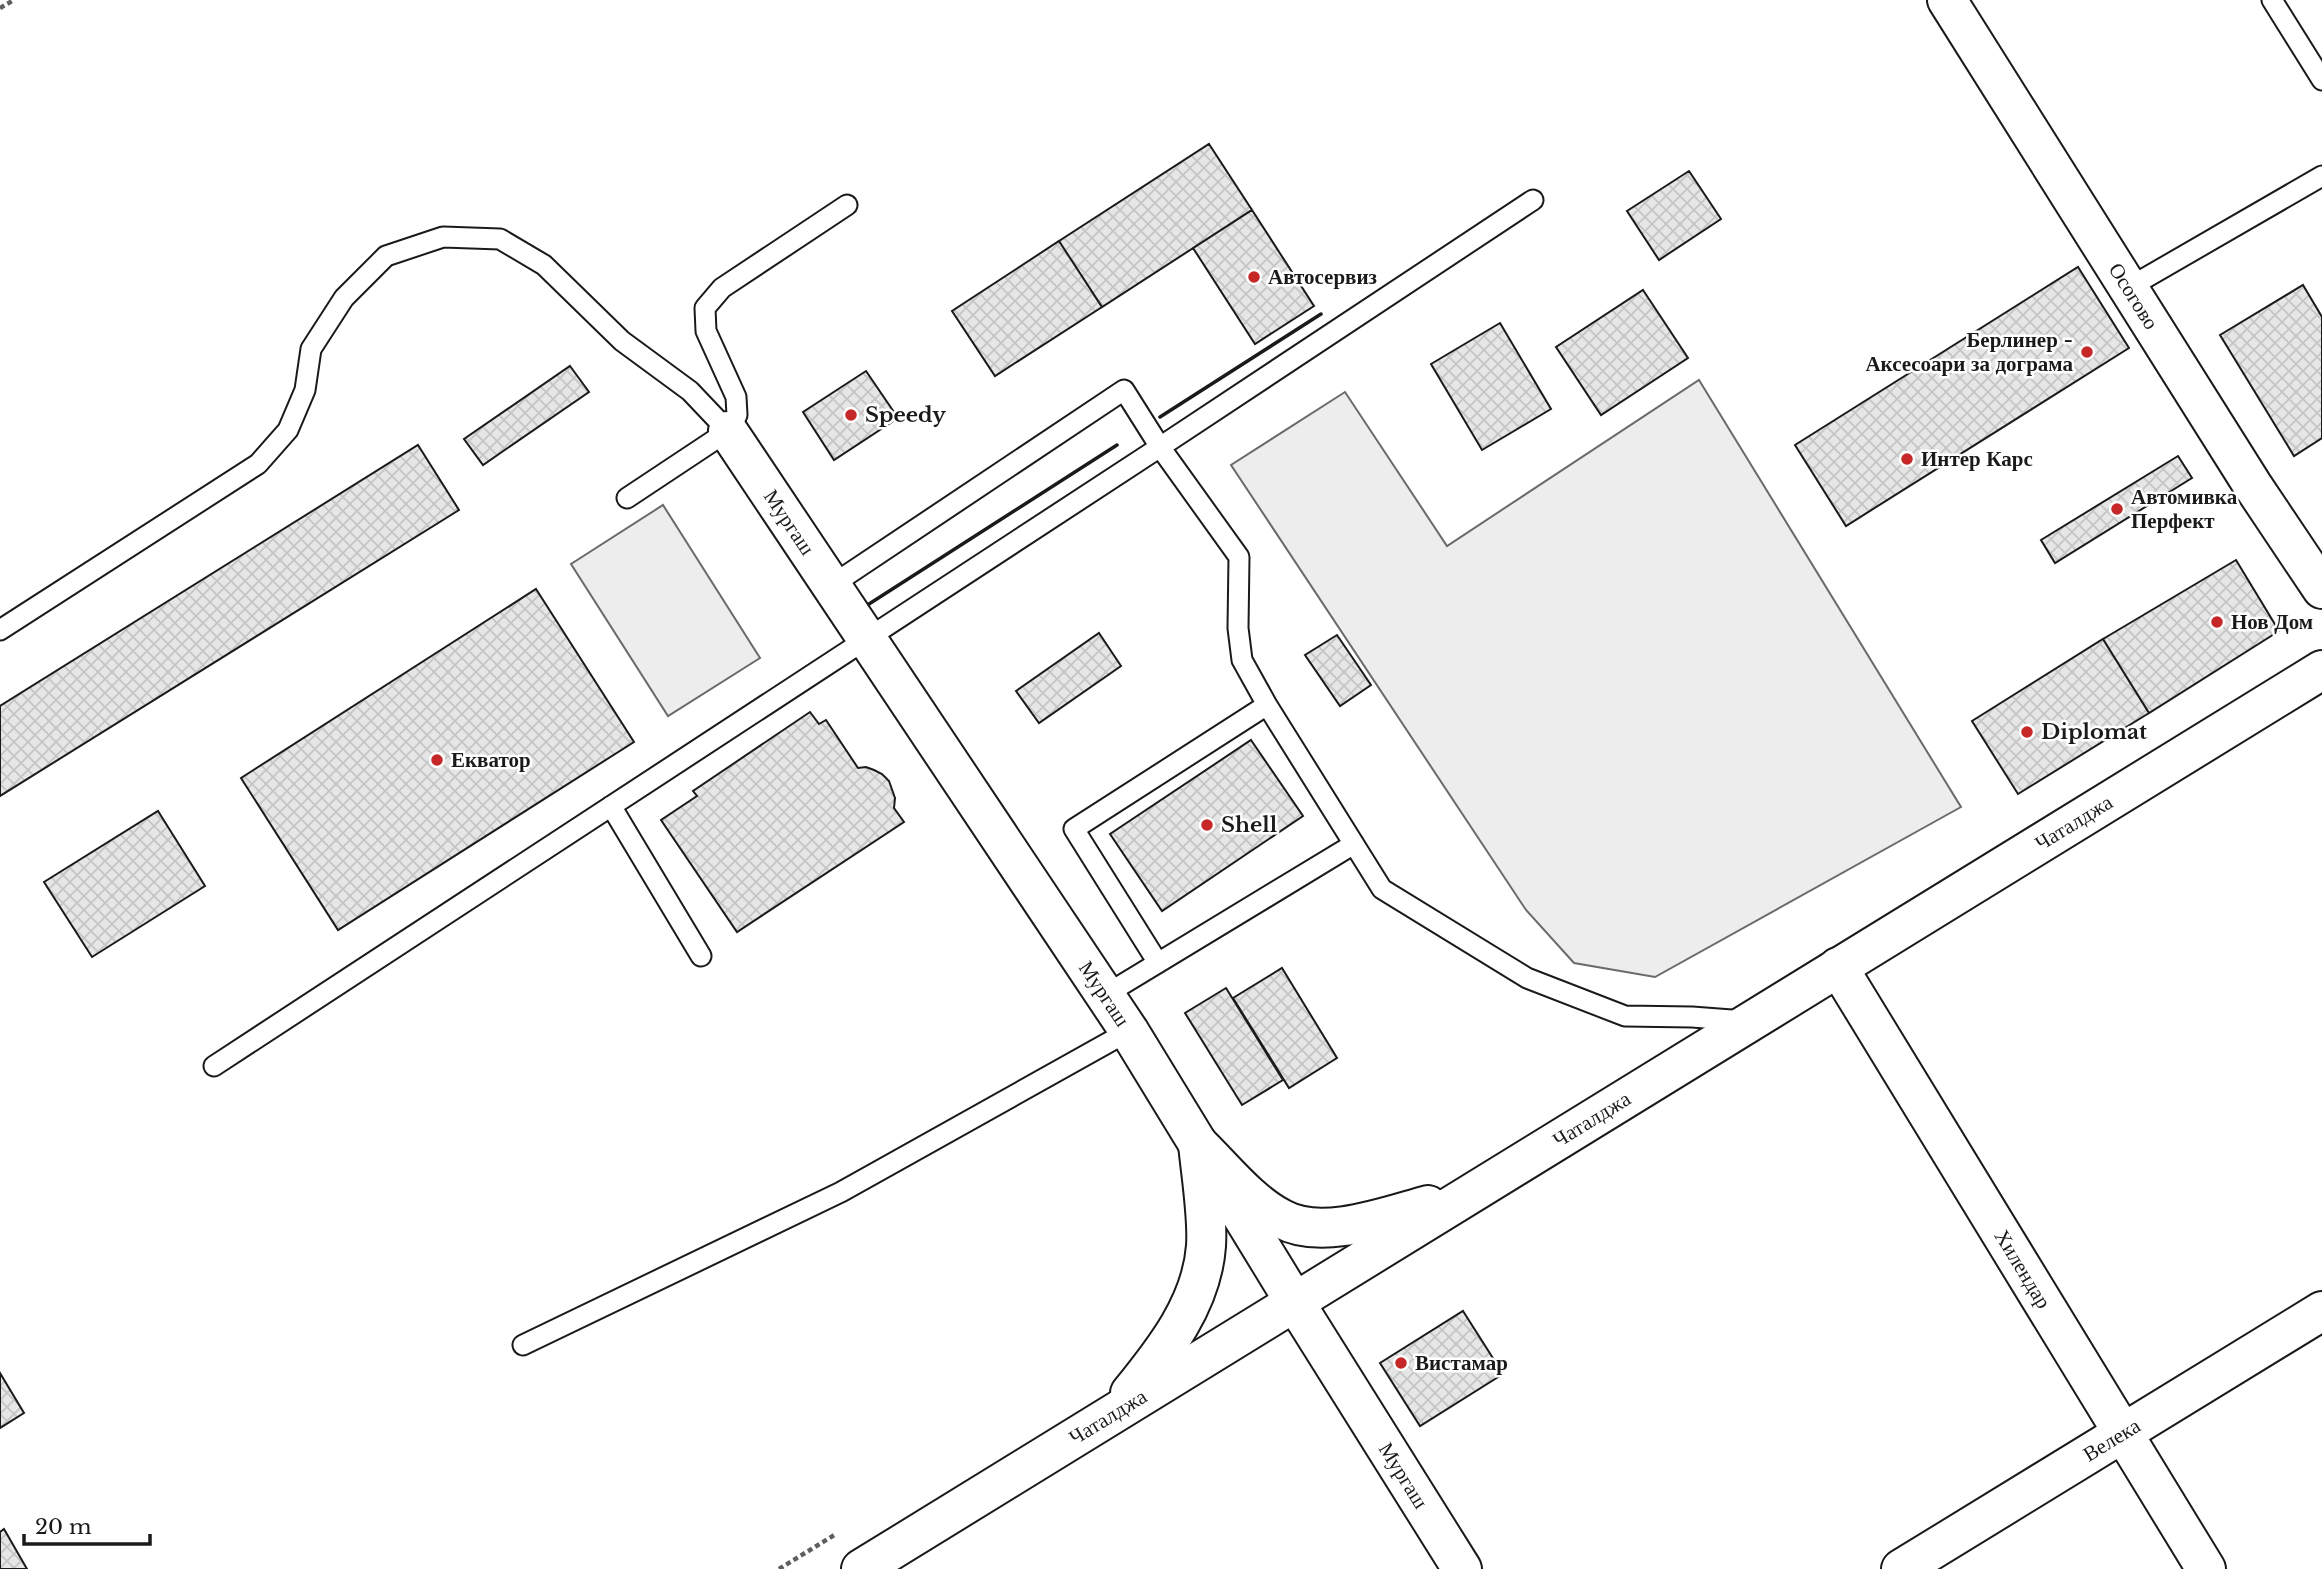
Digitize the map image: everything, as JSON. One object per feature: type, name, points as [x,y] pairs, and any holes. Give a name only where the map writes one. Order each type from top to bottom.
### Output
[{"type":"street","name":"Осогово","points":[[1947,0],[2253,486],[2322,589]]},
{"type":"street","name":"Мургаш","points":[[729,431],[1129,1031],[1462,1569]]},
{"type":"street","name":"Чаталджа","points":[[861,1569],[2322,670]]},
{"type":"street","name":"Хилендар","points":[[1838,967],[2206,1569]]},
{"type":"street","points":[[1198,1144],[1259,1204],[1283,1220],[1304,1227],[1347,1226],[1469,1194]]},
{"type":"street","points":[[1117,1410],[1178,1327],[1196,1293],[1204,1268],[1206,1243],[1198,1144]]},
{"type":"street","name":"Велека","points":[[1901,1569],[2322,1311]]},
{"type":"lane","points":[[2272,0],[2322,80]]},
{"type":"lane","points":[[2128,288],[2322,176]]},
{"type":"lane","points":[[214,1066],[1533,200]]},
{"type":"lane","points":[[627,498],[729,431],[737,415],[736,397],[706,331],[705,308],[722,288],[847,205]]},
{"type":"lane","points":[[0,630],[258,464],[288,430],[305,390],[311,349],[344,298],[386,256],[443,237],[500,239],[544,265],[622,341],[690,391],[729,431]]},
{"type":"lane","points":[[832,586],[1124,390],[1160,447],[1238,557],[1238,628],[1242,660],[1266,705],[1382,889],[1527,978],[1625,1016],[1692,1017],[1750,1022]]},
{"type":"lane","points":[[1158,963],[1074,829],[1266,705]]},
{"type":"lane","points":[[611,806],[701,956]]},
{"type":"lane","points":[[1105,995],[1354,844]]},
{"type":"lane","points":[[523,1345],[841,1192],[1129,1031]]},
{"type":"path","points":[[0,8],[14,0]]},
{"type":"path","points":[[779,1569],[832,1536]]},
{"type":"shaded area","points":[[1699,380],[1961,807],[1655,977],[1574,963],[1526,910],[1231,465],[1345,392],[1447,546]]},
{"type":"shaded area","points":[[663,505],[760,658],[668,716],[571,564]]},
{"type":"building","points":[[1209,144],[1252,210],[1102,307],[1059,241]]},
{"type":"building","points":[[1689,171],[1721,219],[1659,260],[1627,211]]},
{"type":"building","name":"Автосервиз","points":[[1252,210],[1314,306],[1255,344],[1193,248]]},
{"type":"building","points":[[1059,241],[1102,307],[995,376],[952,311]]},
{"type":"building","points":[[2078,267],[2129,348],[1846,526],[1795,445]]},
{"type":"building","points":[[2303,285],[2322,317],[2322,438],[2294,456],[2220,335]]},
{"type":"building","points":[[1643,290],[1688,358],[1601,415],[1556,347]]},
{"type":"building","points":[[1500,323],[1551,409],[1482,450],[1431,364]]},
{"type":"building","points":[[570,366],[589,392],[483,465],[464,439]]},
{"type":"building","name":"Speedy","points":[[866,371],[898,418],[834,460],[803,412]]},
{"type":"building","points":[[418,445],[459,510],[0,796],[0,706]]},
{"type":"building","name":"Автомивка Перфект","points":[[2178,456],[2192,478],[2055,563],[2041,540]]},
{"type":"building","points":[[2236,560],[2279,631],[2149,713],[2103,639]]},
{"type":"building","name":"Екватор","points":[[536,589],[634,742],[338,930],[241,778]]},
{"type":"building","points":[[1099,633],[1121,666],[1039,723],[1016,691]]},
{"type":"building","points":[[1337,635],[1371,685],[1340,706],[1305,655]]},
{"type":"building","points":[[2103,639],[2149,713],[2018,794],[1972,721]]},
{"type":"building","points":[[810,712],[819,724],[826,720],[858,768],[874,770],[889,781],[895,798],[894,808],[904,822],[737,932],[661,820],[697,796],[693,791]]},
{"type":"building","name":"Shell","points":[[1251,740],[1303,816],[1162,911],[1110,834]]},
{"type":"building","points":[[158,811],[205,886],[92,957],[44,882]]},
{"type":"building","points":[[1282,968],[1337,1058],[1289,1088],[1233,998]]},
{"type":"building","points":[[1226,988],[1283,1080],[1242,1105],[1185,1013]]},
{"type":"building","points":[[1463,1311],[1503,1374],[1420,1426],[1380,1363]]},
{"type":"building","points":[[0,1373],[24,1413],[0,1428]]},
{"type":"building","points":[[4,1529],[27,1569],[0,1569],[0,1532]]},
{"type":"wall","points":[[1160,417],[1321,314]]},
{"type":"wall","points":[[869,604],[1117,445]]},
{"type":"place","name":"Автосервиз","points":[[1254,277]]},
{"type":"place","name":"Берлинер - Аксесоари за дограма","points":[[2087,352]]},
{"type":"place","name":"Speedy","points":[[851,415]]},
{"type":"place","name":"Интер Карс","points":[[1907,459]]},
{"type":"place","name":"Автомивка Перфект","points":[[2117,509]]},
{"type":"place","name":"Нов Дом","points":[[2217,622]]},
{"type":"place","name":"Diplomat","points":[[2027,732]]},
{"type":"place","name":"Екватор","points":[[437,760]]},
{"type":"place","name":"Shell","points":[[1207,825]]},
{"type":"place","name":"Вистамар","points":[[1401,1363]]}]
